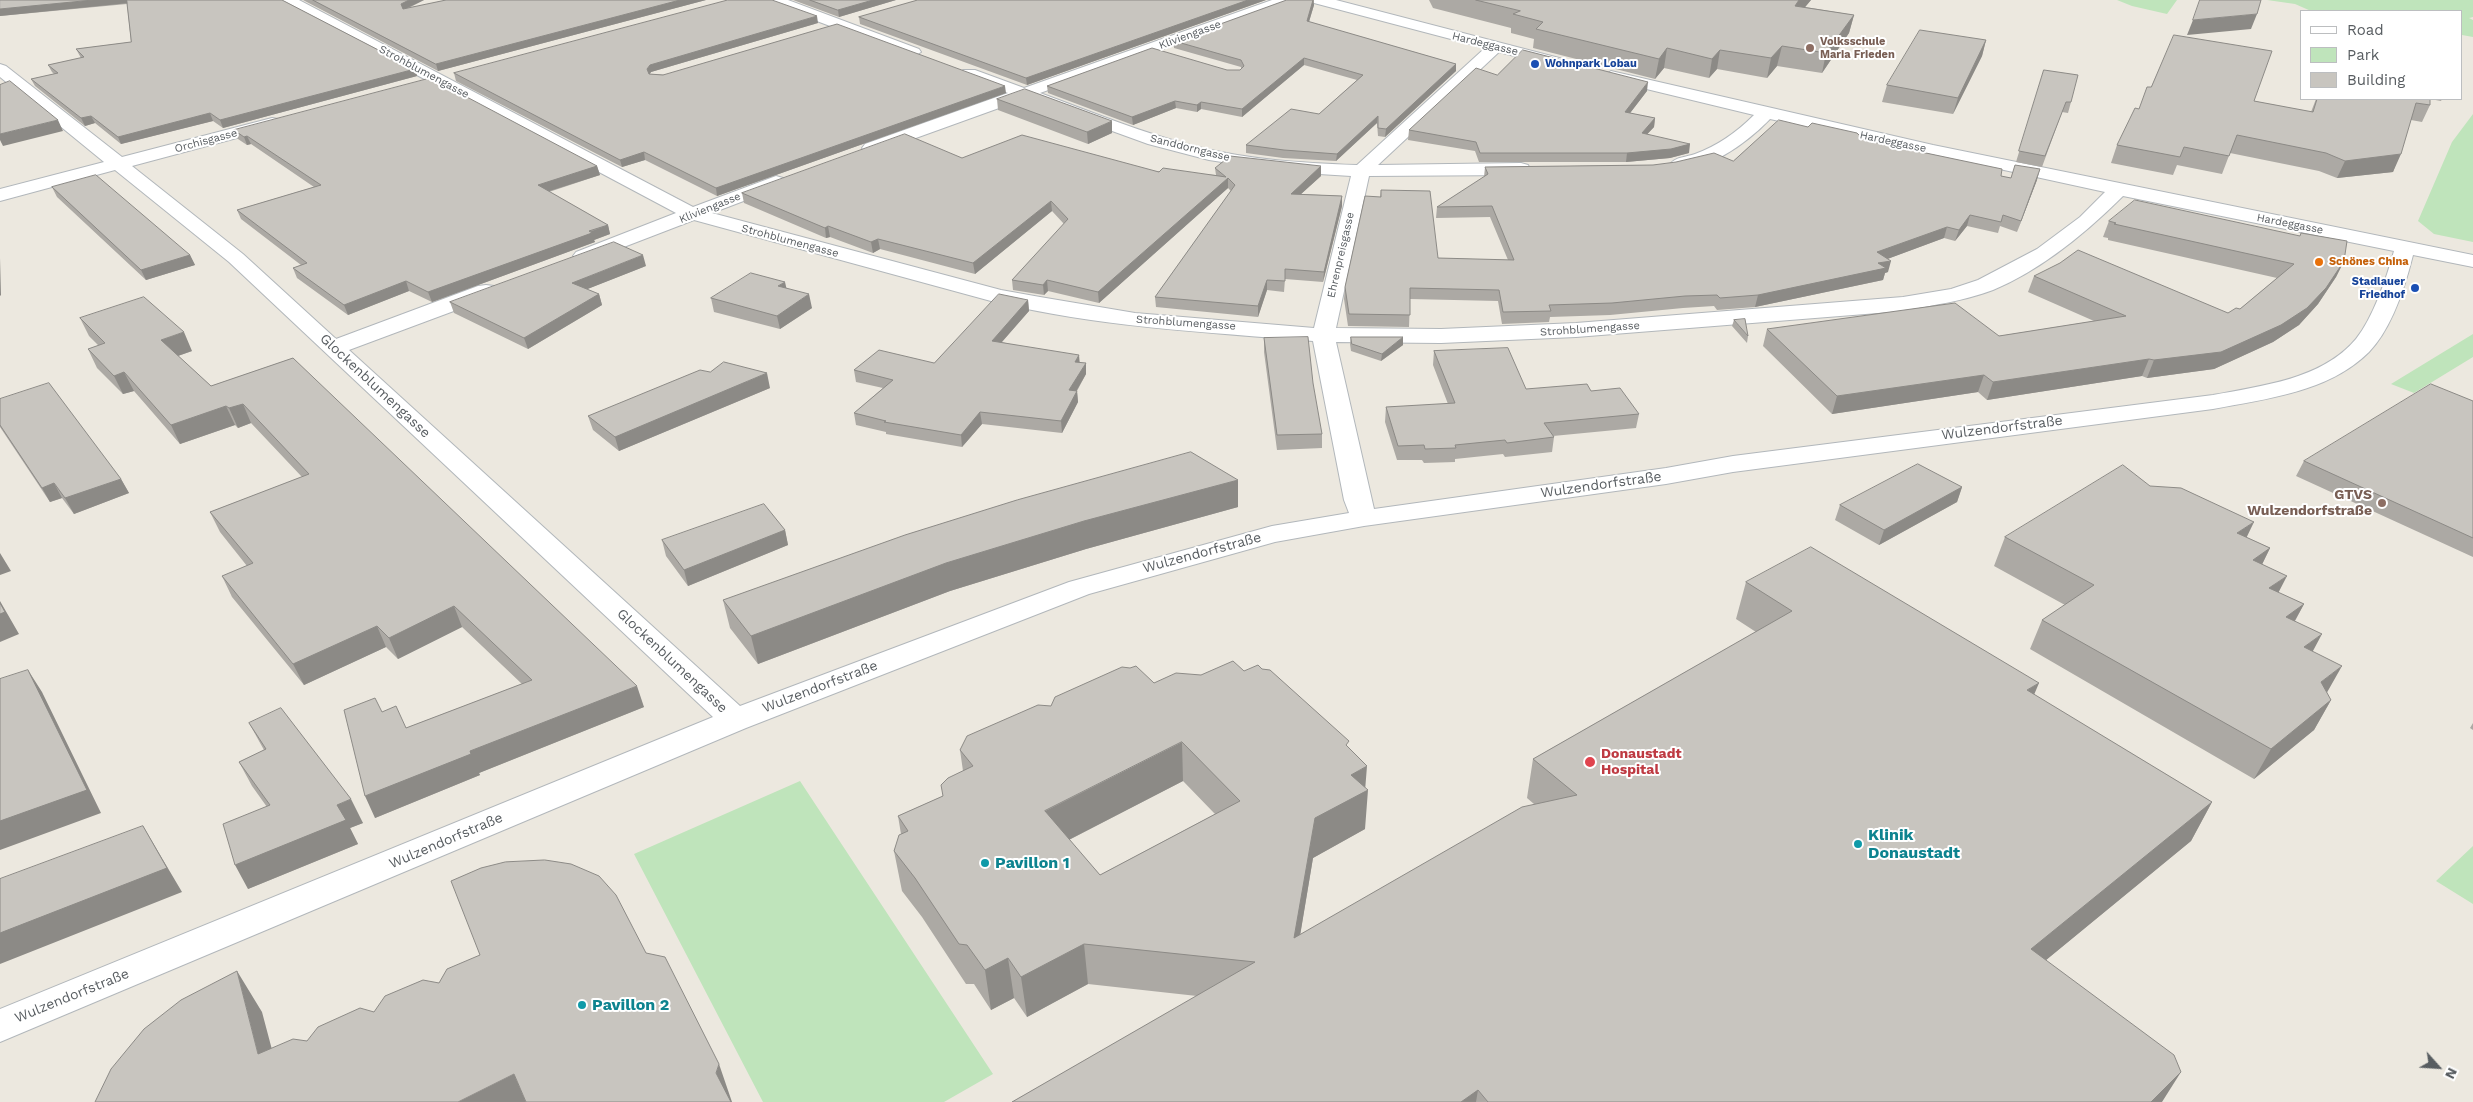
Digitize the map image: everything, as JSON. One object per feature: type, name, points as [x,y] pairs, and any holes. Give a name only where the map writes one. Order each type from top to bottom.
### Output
[{"type":"street","name":"Strohblumengasse","points":[[283,0],[292,2],[447,76],[692,214],[999,296],[1135,320],[1324,335],[1450,336],[1576,330],[1903,304],[1954,295],[1986,286],[2044,254],[2087,222],[2118,190]]},
{"type":"street","points":[[774,0],[930,59]]},
{"type":"street","name":"Kliviengasse","points":[[853,155],[1286,0]]},
{"type":"street","name":"Hardeggasse","points":[[1319,0],[1571,66]]},
{"type":"street","points":[[809,32],[864,16]]},
{"type":"street","points":[[1361,171],[1495,46]]},
{"type":"street","points":[[1152,48],[1180,56]]},
{"type":"street","name":"Sanddorngasse","points":[[949,66],[1155,140],[1201,153],[1297,168],[1361,171],[1538,169]]},
{"type":"street","name":"Glockenblumengasse","points":[[0,69],[236,258],[311,325],[332,348],[735,720]]},
{"type":"street","name":"Hardeggasse","points":[[1599,73],[1765,114],[2118,190],[2473,261]]},
{"type":"street","points":[[408,86],[447,76]]},
{"type":"street","points":[[1664,167],[1712,155],[1752,126],[1765,114]]},
{"type":"street","name":"Orchisgasse","points":[[0,194],[293,117]]},
{"type":"street","name":"Ehrenpreisgasse","points":[[1361,171],[1324,335],[1357,500],[1364,518]]},
{"type":"street","name":"Kliviengasse","points":[[567,262],[790,177]]},
{"type":"street","name":"Wulzendorfstraße","points":[[0,1026],[735,720],[1079,588],[1272,534],[1364,518],[1666,476],[1743,462],[2214,402],[2270,391],[2308,379],[2341,364],[2360,348],[2374,328],[2396,278],[2405,247]]},
{"type":"street","points":[[332,348],[502,285]]},
{"type":"green space","points":[[2117,0],[2177,0],[2167,14],[2132,6]]},
{"type":"green space","points":[[2267,0],[2473,0],[2473,17],[2469,18],[2473,20],[2473,37],[2463,35],[2463,10],[2309,10],[2295,4]]},
{"type":"green space","points":[[2473,114],[2473,242],[2434,234],[2418,221],[2452,142]]},
{"type":"green space","points":[[2473,334],[2473,357],[2414,393],[2391,384]]},
{"type":"green space","points":[[800,781],[993,1074],[944,1102],[763,1102],[634,854]]},
{"type":"green space","points":[[2473,846],[2473,904],[2436,881]]},
{"type":"building","points":[[0,0],[93,0],[0,9]]},
{"type":"building","points":[[127,0],[282,0],[415,69],[220,120],[210,113],[118,137],[91,116],[81,118],[31,79],[58,73],[48,65],[84,57],[76,49],[131,42]]},
{"type":"building","points":[[313,0],[409,0],[401,4],[403,9],[446,0],[680,0],[436,64]]},
{"type":"building","points":[[728,0],[772,0],[817,16],[650,65],[647,69],[649,74],[663,75],[837,24],[1005,86],[716,188],[644,152],[620,160],[454,73]]},
{"type":"building","points":[[810,0],[873,0],[838,10]]},
{"type":"building","points":[[918,0],[1248,0],[1026,78],[859,17]]},
{"type":"building","points":[[1287,0],[1313,0],[1307,21],[1456,64],[1386,129],[1378,128],[1378,116],[1337,154],[1246,145],[1291,109],[1319,114],[1363,75],[1304,58],[1242,109],[1201,102],[1197,105],[1175,101],[1132,117],[1047,86],[1152,48],[1227,70],[1240,70],[1244,66],[1241,60],[1174,41]]},
{"type":"building","points":[[1476,0],[1799,0],[1795,6],[1854,15],[1826,53],[1782,46],[1771,58],[1720,50],[1712,59],[1667,48],[1659,59],[1536,29],[1543,22],[1513,14],[1520,11]]},
{"type":"building","points":[[2200,0],[2261,0],[2257,14],[2193,20]]},
{"type":"building","points":[[1920,30],[1986,40],[1958,98],[1887,85]]},
{"type":"building","points":[[2174,35],[2272,51],[2254,101],[2313,112],[2317,100],[2430,100],[2430,105],[2416,103],[2401,154],[2345,161],[2326,153],[2237,135],[2229,156],[2184,147],[2180,157],[2117,145],[2135,108],[2139,109],[2147,87],[2151,87]]},
{"type":"building","points":[[1523,50],[1648,82],[1625,112],[1655,118],[1642,133],[1690,144],[1671,149],[1627,153],[1480,153],[1476,142],[1409,130],[1476,68],[1497,75]]},
{"type":"building","points":[[2044,70],[2078,75],[2071,102],[2066,102],[2045,156],[2019,151]]},
{"type":"building","points":[[431,78],[597,166],[538,185],[608,225],[589,231],[592,233],[428,292],[406,281],[344,305],[293,268],[307,263],[237,210],[321,185],[247,136],[244,137],[234,130]]},
{"type":"building","points":[[10,81],[58,120],[0,134],[0,85]]},
{"type":"building","points":[[1025,89],[1112,121],[1087,132],[997,99]]},
{"type":"building","points":[[1779,120],[1808,127],[1812,123],[1857,133],[1864,140],[2002,169],[2001,176],[2011,178],[2015,165],[2040,169],[2021,221],[2003,215],[2001,222],[1970,215],[1959,230],[1947,227],[1877,252],[1891,261],[1878,263],[1886,268],[1758,295],[1720,298],[1717,295],[1685,296],[1612,303],[1549,305],[1551,311],[1503,312],[1499,290],[1410,288],[1410,315],[1349,314],[1345,287],[1365,196],[1381,197],[1381,190],[1430,191],[1438,258],[1514,260],[1492,206],[1437,207],[1488,174],[1485,167],[1653,165],[1714,153],[1733,161]]},
{"type":"building","points":[[905,134],[962,158],[1022,135],[1159,172],[1163,168],[1226,177],[1215,168],[1230,156],[1321,166],[1291,194],[1342,196],[1324,272],[1285,269],[1285,281],[1267,280],[1258,306],[1155,297],[1235,185],[1228,178],[1098,292],[1047,280],[1043,285],[1012,280],[1068,219],[1051,201],[973,263],[878,239],[871,242],[828,226],[825,228],[742,193]]},
{"type":"building","points":[[96,175],[190,255],[141,270],[52,187]]},
{"type":"building","points":[[2135,200],[2300,236],[2301,233],[2347,241],[2344,261],[2326,288],[2307,308],[2281,325],[2221,352],[2149,359],[1993,382],[1984,375],[1837,396],[1767,329],[1955,303],[1999,336],[2126,316],[2034,276],[2060,263],[2078,250],[2228,313],[2236,308],[2240,309],[2294,264],[2114,224],[2116,223],[2109,221]]},
{"type":"building","points":[[614,242],[643,255],[572,283],[599,294],[524,338],[450,302]]},
{"type":"building","points":[[751,273],[785,282],[778,286],[809,294],[777,316],[711,298]]},
{"type":"building","points":[[999,294],[1028,300],[992,341],[1079,355],[1075,362],[1086,363],[1069,390],[1077,391],[1061,421],[980,412],[961,435],[884,422],[886,421],[854,413],[893,380],[854,370],[879,350],[934,363]]},
{"type":"building","points":[[144,297],[184,332],[161,340],[211,386],[293,358],[637,686],[470,751],[471,754],[365,796],[344,710],[375,698],[382,712],[396,706],[406,728],[532,680],[454,606],[389,638],[377,626],[293,664],[222,576],[253,563],[210,512],[309,474],[243,404],[229,408],[226,406],[171,425],[124,372],[114,376],[88,349],[105,343],[80,318]]},
{"type":"building","points":[[1745,319],[1748,336],[1734,320]]},
{"type":"building","points":[[1308,337],[1313,383],[1322,434],[1277,435],[1264,338]]},
{"type":"building","points":[[1351,337],[1403,337],[1382,354],[1352,344]]},
{"type":"building","points":[[1508,348],[1526,389],[1587,384],[1591,391],[1620,388],[1639,414],[1544,423],[1554,437],[1507,443],[1505,440],[1455,445],[1456,448],[1425,449],[1424,445],[1398,446],[1386,407],[1455,403],[1434,351]]},
{"type":"building","points":[[724,362],[767,373],[615,437],[588,416],[700,370],[710,372]]},
{"type":"building","points":[[49,383],[121,479],[65,498],[54,483],[42,488],[0,425],[0,399]]},
{"type":"building","points":[[2431,384],[2473,401],[2473,538],[2304,461]]},
{"type":"building","points":[[1191,452],[1238,480],[1084,521],[946,563],[751,636],[723,600],[905,535],[1017,500]]},
{"type":"building","points":[[1918,464],[1962,487],[1884,530],[1840,505]]},
{"type":"building","points":[[2123,465],[2150,486],[2181,488],[2254,522],[2237,533],[2270,548],[2253,560],[2287,576],[2269,588],[2304,604],[2286,617],[2322,634],[2304,647],[2342,666],[2321,682],[2331,700],[2271,749],[2042,620],[2094,585],[2005,537]]},
{"type":"building","points":[[764,504],[785,530],[684,570],[662,540]]},
{"type":"building","name":"Klinik Donaustadt","points":[[1811,547],[2039,683],[2027,690],[2212,802],[2031,949],[2174,1055],[2181,1072],[2151,1102],[1488,1102],[1478,1090],[1461,1102],[1012,1102],[1255,962],[1084,944],[1021,977],[1008,958],[985,970],[967,945],[959,944],[915,878],[894,851],[899,835],[908,831],[898,816],[943,796],[941,785],[948,778],[973,766],[960,750],[967,736],[1038,705],[1051,706],[1055,697],[1122,667],[1130,668],[1136,666],[1154,683],[1176,673],[1201,675],[1233,661],[1244,671],[1258,665],[1262,669],[1270,670],[1349,741],[1346,745],[1367,766],[1351,775],[1368,790],[1315,818],[1294,938],[1522,807],[1577,795],[1533,759],[1792,611],[1746,582]],"holes":[[[1182,742],[1240,801],[1100,875],[1045,811]]]},
{"type":"building","points":[[0,603],[5,612],[0,614]]},
{"type":"building","points":[[28,670],[87,790],[0,821],[0,679]]},
{"type":"building","points":[[281,708],[351,799],[337,805],[346,820],[235,865],[223,824],[270,805],[239,762],[266,749],[249,723]]},
{"type":"building","points":[[143,826],[167,868],[0,933],[0,879]]},
{"type":"building","points":[[545,860],[571,864],[599,876],[616,895],[646,953],[665,957],[719,1064],[716,1073],[731,1102],[526,1102],[514,1074],[458,1102],[95,1102],[111,1069],[144,1029],[181,1000],[237,971],[258,1054],[293,1039],[307,1041],[318,1027],[360,1008],[374,1012],[385,996],[423,980],[439,983],[447,969],[480,955],[451,881],[481,868],[505,862]]},
{"type":"place","name":"Volksschule Maria Frieden","points":[[1810,48]]},
{"type":"place","name":"Wohnpark Lobau","points":[[1535,64]]},
{"type":"place","name":"Schönes China","points":[[2319,262]]},
{"type":"place","name":"Stadlauer Friedhof","points":[[2415,288]]},
{"type":"place","name":"GTVS Wulzendorfstraße","points":[[2382,503]]},
{"type":"place","name":"Donaustadt Hospital","points":[[1590,762]]},
{"type":"place","name":"Klinik Donaustadt","points":[[1858,844]]},
{"type":"place","name":"Pavillon 1","points":[[985,863]]},
{"type":"place","name":"Pavillon 2","points":[[582,1005]]}]
